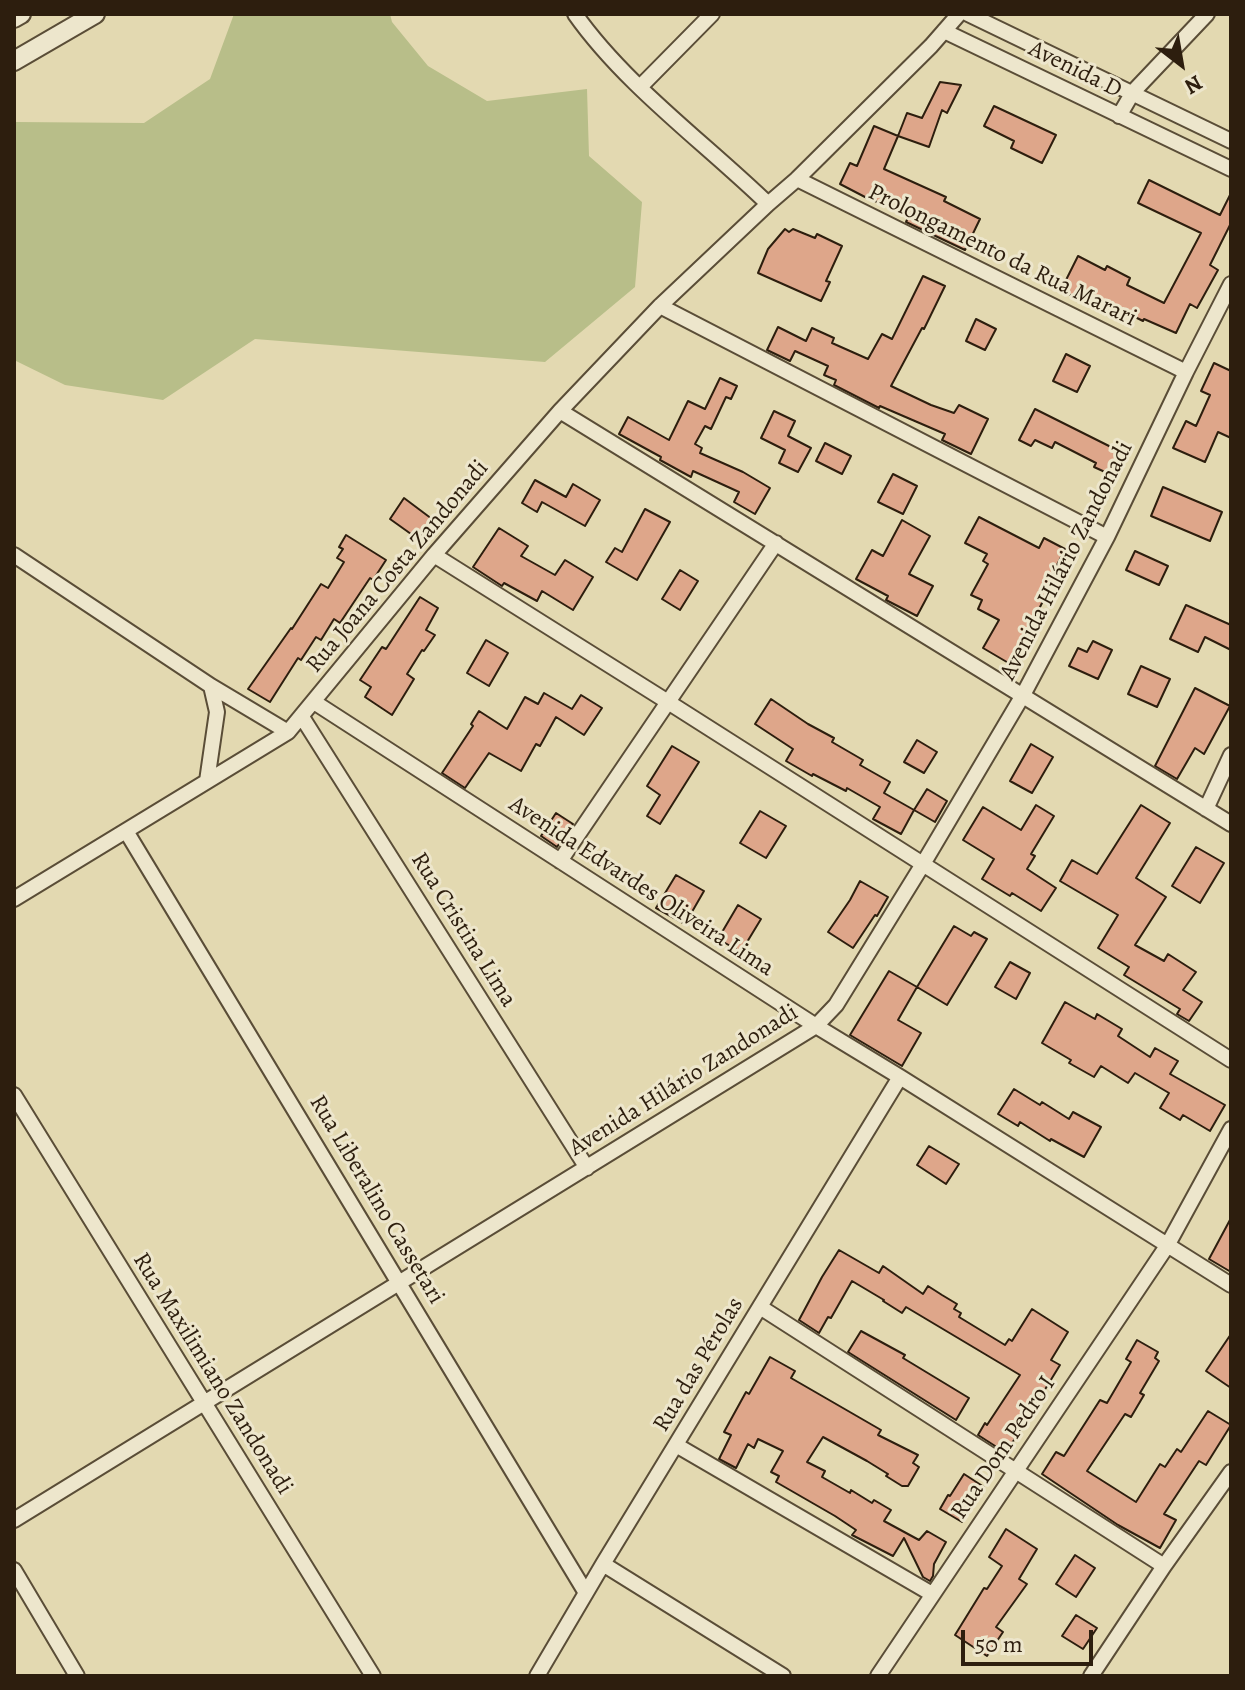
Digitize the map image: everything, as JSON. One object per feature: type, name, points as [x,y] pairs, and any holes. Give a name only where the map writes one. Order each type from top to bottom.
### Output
[{"type":"street","points":[[14,18],[21,14]]},
{"type":"street","points":[[14,61],[95,14]]},
{"type":"street","points":[[575,14],[604,51],[640,87],[768,204]]},
{"type":"street","points":[[640,87],[712,14]]},
{"type":"street","name":"Rua Joana Costa Zandonadi","points":[[14,899],[288,732],[434,555],[560,411],[660,306],[797,179],[959,14]]},
{"type":"street","points":[[968,14],[1231,141]]},
{"type":"street","points":[[1119,116],[1133,92],[1207,14]]},
{"type":"street","name":"Avenida D","points":[[944,31],[1231,169]]},
{"type":"street","name":"Prolongamento da Rua Marari","points":[[797,179],[1186,372]]},
{"type":"street","name":"Avenida Hilário Zandonadi","points":[[14,1520],[816,1026],[836,1005],[1023,695],[1107,537],[1231,284]]},
{"type":"street","points":[[660,306],[1107,537]]},
{"type":"street","points":[[560,411],[1231,824]]},
{"type":"street","points":[[560,861],[776,543]]},
{"type":"street","points":[[14,555],[211,686],[288,732]]},
{"type":"street","points":[[434,555],[1231,1060]]},
{"type":"street","points":[[207,781],[217,712],[211,686]]},
{"type":"street","name":"Avenida Edvardes Oliveira Lima","points":[[314,702],[816,1026],[1231,1285]]},
{"type":"street","name":"Rua Cristina Lima","points":[[302,717],[587,1168]]},
{"type":"street","points":[[1206,809],[1231,755]]},
{"type":"street","name":"Rua Liberalino Cassetari","points":[[126,831],[586,1593]]},
{"type":"street","name":"Rua das Pérolas","points":[[537,1676],[900,1077]]},
{"type":"street","name":"Rua Maxilimiano Zandonadi","points":[[14,1095],[373,1676]]},
{"type":"street","name":"Rua Dom Pedro I","points":[[878,1676],[1167,1246],[1231,1129]]},
{"type":"street","points":[[760,1307],[1164,1566]]},
{"type":"street","points":[[676,1445],[932,1594]]},
{"type":"street","points":[[1091,1676],[1231,1472]]},
{"type":"street","points":[[603,1564],[783,1676]]},
{"type":"street","points":[[14,1570],[77,1676]]},
{"type":"green space","points":[[234,14],[390,14],[392,22],[428,66],[487,101],[587,89],[589,156],[642,202],[635,287],[545,362],[255,339],[163,400],[65,385],[14,360],[14,123],[144,123],[210,79]]},
{"type":"building","points":[[940,82],[961,85],[947,113],[942,110],[929,147],[898,136],[907,113],[922,118]]},
{"type":"building","points":[[994,106],[1056,135],[1042,163],[1011,148],[1014,141],[984,126]]},
{"type":"building","points":[[874,126],[898,136],[884,169],[946,197],[944,201],[980,219],[965,250],[906,222],[909,215],[840,184],[850,163],[857,166]]},
{"type":"building","points":[[1149,180],[1220,215],[1231,193],[1231,223],[1210,265],[1218,270],[1197,308],[1190,304],[1176,333],[1115,307],[1113,312],[1084,297],[1082,301],[1061,290],[1078,256],[1130,278],[1127,285],[1164,303],[1201,233],[1138,203]]},
{"type":"building","points":[[785,229],[815,238],[817,234],[842,246],[826,281],[830,282],[821,301],[758,273],[768,249]]},
{"type":"building","points":[[923,276],[945,286],[891,386],[954,413],[959,405],[988,419],[971,454],[942,440],[945,434],[879,408],[834,385],[836,380],[824,375],[828,366],[795,351],[790,361],[767,350],[778,327],[806,341],[812,328],[834,338],[832,343],[868,359],[882,334],[892,339]]},
{"type":"building","points":[[976,319],[996,329],[985,350],[966,341]]},
{"type":"building","points":[[1066,354],[1090,366],[1077,392],[1053,381]]},
{"type":"building","points":[[1214,363],[1231,371],[1231,438],[1218,432],[1205,462],[1173,448],[1186,421],[1196,426],[1210,395],[1201,391]]},
{"type":"building","points":[[720,378],[737,386],[731,399],[726,397],[711,429],[705,426],[695,444],[702,448],[700,453],[770,488],[755,514],[734,502],[739,492],[693,471],[691,477],[619,434],[628,417],[669,440],[688,401],[705,409]]},
{"type":"building","points":[[1035,409],[1127,455],[1116,477],[1055,442],[1052,448],[1035,440],[1031,446],[1019,440]]},
{"type":"building","points":[[774,411],[795,421],[788,436],[811,448],[798,472],[779,463],[785,450],[761,438]]},
{"type":"building","points":[[825,443],[851,456],[842,474],[816,461]]},
{"type":"building","points":[[893,474],[917,486],[903,514],[878,502]]},
{"type":"building","points":[[535,480],[566,497],[573,484],[600,500],[585,526],[542,502],[537,512],[522,503]]},
{"type":"building","points":[[1163,487],[1222,512],[1210,541],[1151,516]]},
{"type":"building","points":[[404,498],[432,519],[418,539],[390,519]]},
{"type":"building","points":[[645,509],[670,522],[637,580],[606,562],[615,548],[622,552]]},
{"type":"building","points":[[979,517],[1039,548],[1044,538],[1065,549],[1051,577],[1054,579],[1036,615],[1039,617],[1017,668],[983,648],[999,620],[978,609],[982,600],[971,595],[988,564],[983,561],[987,554],[965,543]]},
{"type":"building","points":[[902,520],[930,536],[909,574],[933,586],[917,616],[856,579],[872,550],[883,556]]},
{"type":"building","points":[[499,528],[528,546],[521,556],[555,575],[565,560],[593,577],[573,610],[542,591],[537,601],[504,583],[502,586],[473,567]]},
{"type":"building","points":[[346,535],[386,560],[340,623],[334,619],[321,640],[316,637],[301,660],[298,658],[270,702],[248,689],[321,584],[328,588],[344,562],[337,558]]},
{"type":"building","points":[[1135,551],[1168,566],[1159,585],[1126,570]]},
{"type":"building","points":[[680,570],[698,581],[680,610],[662,599]]},
{"type":"building","points":[[420,597],[438,608],[426,630],[435,635],[407,674],[414,679],[392,715],[365,697],[371,687],[360,680],[382,647],[386,649]]},
{"type":"building","points":[[1186,605],[1231,625],[1231,650],[1205,637],[1198,652],[1170,639]]},
{"type":"building","points":[[486,640],[508,653],[489,686],[467,673]]},
{"type":"building","points":[[1093,641],[1112,650],[1098,679],[1069,666],[1078,648],[1087,652]]},
{"type":"building","points":[[1141,666],[1170,679],[1157,707],[1128,694]]},
{"type":"building","points":[[1195,688],[1230,706],[1204,754],[1195,748],[1177,779],[1155,766]]},
{"type":"building","points":[[544,693],[572,709],[581,695],[602,708],[584,735],[556,717],[521,771],[489,753],[465,788],[442,773],[473,726],[471,724],[479,711],[507,729],[525,697],[538,704]]},
{"type":"building","points":[[771,699],[834,738],[832,742],[863,760],[860,765],[890,782],[884,793],[914,810],[901,834],[873,819],[880,807],[847,788],[846,791],[812,776],[786,761],[793,749],[755,724]]},
{"type":"building","points":[[917,740],[937,752],[924,773],[904,762]]},
{"type":"building","points":[[1031,744],[1053,757],[1032,793],[1010,781]]},
{"type":"building","points":[[672,746],[699,762],[660,824],[647,816],[660,795],[647,786]]},
{"type":"building","points":[[927,789],[947,801],[935,822],[914,810]]},
{"type":"building","points":[[1036,805],[1054,816],[1031,854],[1035,856],[1027,869],[1056,888],[1041,911],[982,879],[994,859],[963,840],[983,807],[1021,830]]},
{"type":"building","points":[[1141,805],[1170,823],[1136,878],[1166,897],[1135,945],[1164,961],[1168,954],[1196,972],[1183,990],[1202,1002],[1189,1021],[1177,1014],[1180,1009],[1124,975],[1129,967],[1098,948],[1118,915],[1060,881],[1072,860],[1097,874]]},
{"type":"building","points":[[760,811],[786,826],[766,858],[740,843]]},
{"type":"building","points":[[556,813],[573,824],[557,847],[541,836]]},
{"type":"building","points":[[1196,847],[1224,863],[1200,903],[1172,886]]},
{"type":"building","points":[[676,875],[704,891],[685,924],[656,908]]},
{"type":"building","points":[[860,881],[888,897],[853,948],[828,932]]},
{"type":"building","points":[[738,905],[761,919],[741,952],[718,939]]},
{"type":"building","points":[[954,926],[971,936],[974,932],[987,939],[947,1005],[917,987]]},
{"type":"building","points":[[1010,962],[1030,973],[1016,999],[995,987]]},
{"type":"building","points":[[889,971],[917,987],[898,1020],[921,1033],[902,1066],[850,1035]]},
{"type":"building","points":[[1065,1002],[1095,1019],[1097,1014],[1122,1029],[1118,1036],[1150,1057],[1155,1048],[1178,1061],[1170,1074],[1225,1105],[1210,1131],[1183,1115],[1180,1120],[1160,1108],[1169,1093],[1135,1073],[1128,1083],[1101,1066],[1094,1077],[1042,1043]]},
{"type":"building","points":[[1014,1089],[1069,1119],[1073,1112],[1101,1127],[1084,1157],[1020,1122],[1018,1126],[998,1114]]},
{"type":"building","points":[[929,1146],[959,1164],[946,1184],[917,1165]]},
{"type":"building","points":[[1231,1218],[1231,1272],[1209,1259]]},
{"type":"building","points":[[839,1250],[879,1273],[883,1266],[923,1294],[928,1286],[957,1304],[954,1309],[961,1313],[959,1317],[1005,1345],[1009,1339],[1012,1341],[1032,1309],[1068,1332],[1051,1360],[1060,1365],[1006,1453],[978,1435],[1020,1375],[906,1307],[902,1313],[852,1281],[819,1333],[799,1320]]},
{"type":"building","points":[[861,1331],[905,1355],[903,1358],[969,1398],[956,1420],[848,1352]]},
{"type":"building","points":[[1231,1334],[1231,1388],[1206,1371]]},
{"type":"building","points":[[1137,1340],[1158,1352],[1155,1358],[1159,1361],[1140,1393],[1144,1395],[1131,1417],[1125,1414],[1087,1471],[1136,1502],[1160,1464],[1165,1467],[1177,1449],[1181,1452],[1208,1411],[1231,1425],[1206,1465],[1199,1461],[1164,1514],[1176,1520],[1160,1548],[1118,1525],[1042,1474],[1056,1452],[1064,1456],[1100,1400],[1107,1403],[1131,1362],[1126,1359]]},
{"type":"building","points":[[770,1357],[795,1371],[791,1378],[881,1430],[878,1435],[918,1455],[913,1463],[919,1467],[908,1486],[902,1486],[886,1476],[888,1474],[823,1437],[807,1462],[825,1471],[822,1477],[850,1493],[851,1490],[891,1510],[884,1521],[919,1540],[927,1531],[946,1542],[934,1564],[930,1581],[923,1577],[904,1538],[893,1556],[852,1535],[856,1530],[776,1482],[779,1476],[771,1472],[783,1451],[758,1439],[754,1448],[748,1444],[736,1468],[719,1459],[731,1435],[724,1432]]},
{"type":"building","points":[[964,1474],[984,1487],[962,1522],[940,1509]]},
{"type":"building","points":[[1006,1529],[1037,1549],[1019,1579],[1027,1584],[996,1627],[1003,1632],[987,1656],[955,1635],[984,1588],[987,1589],[1002,1566],[989,1557]]},
{"type":"building","points":[[1075,1555],[1095,1568],[1076,1597],[1056,1584]]},
{"type":"building","points":[[1076,1615],[1097,1628],[1083,1649],[1062,1636]]}]
